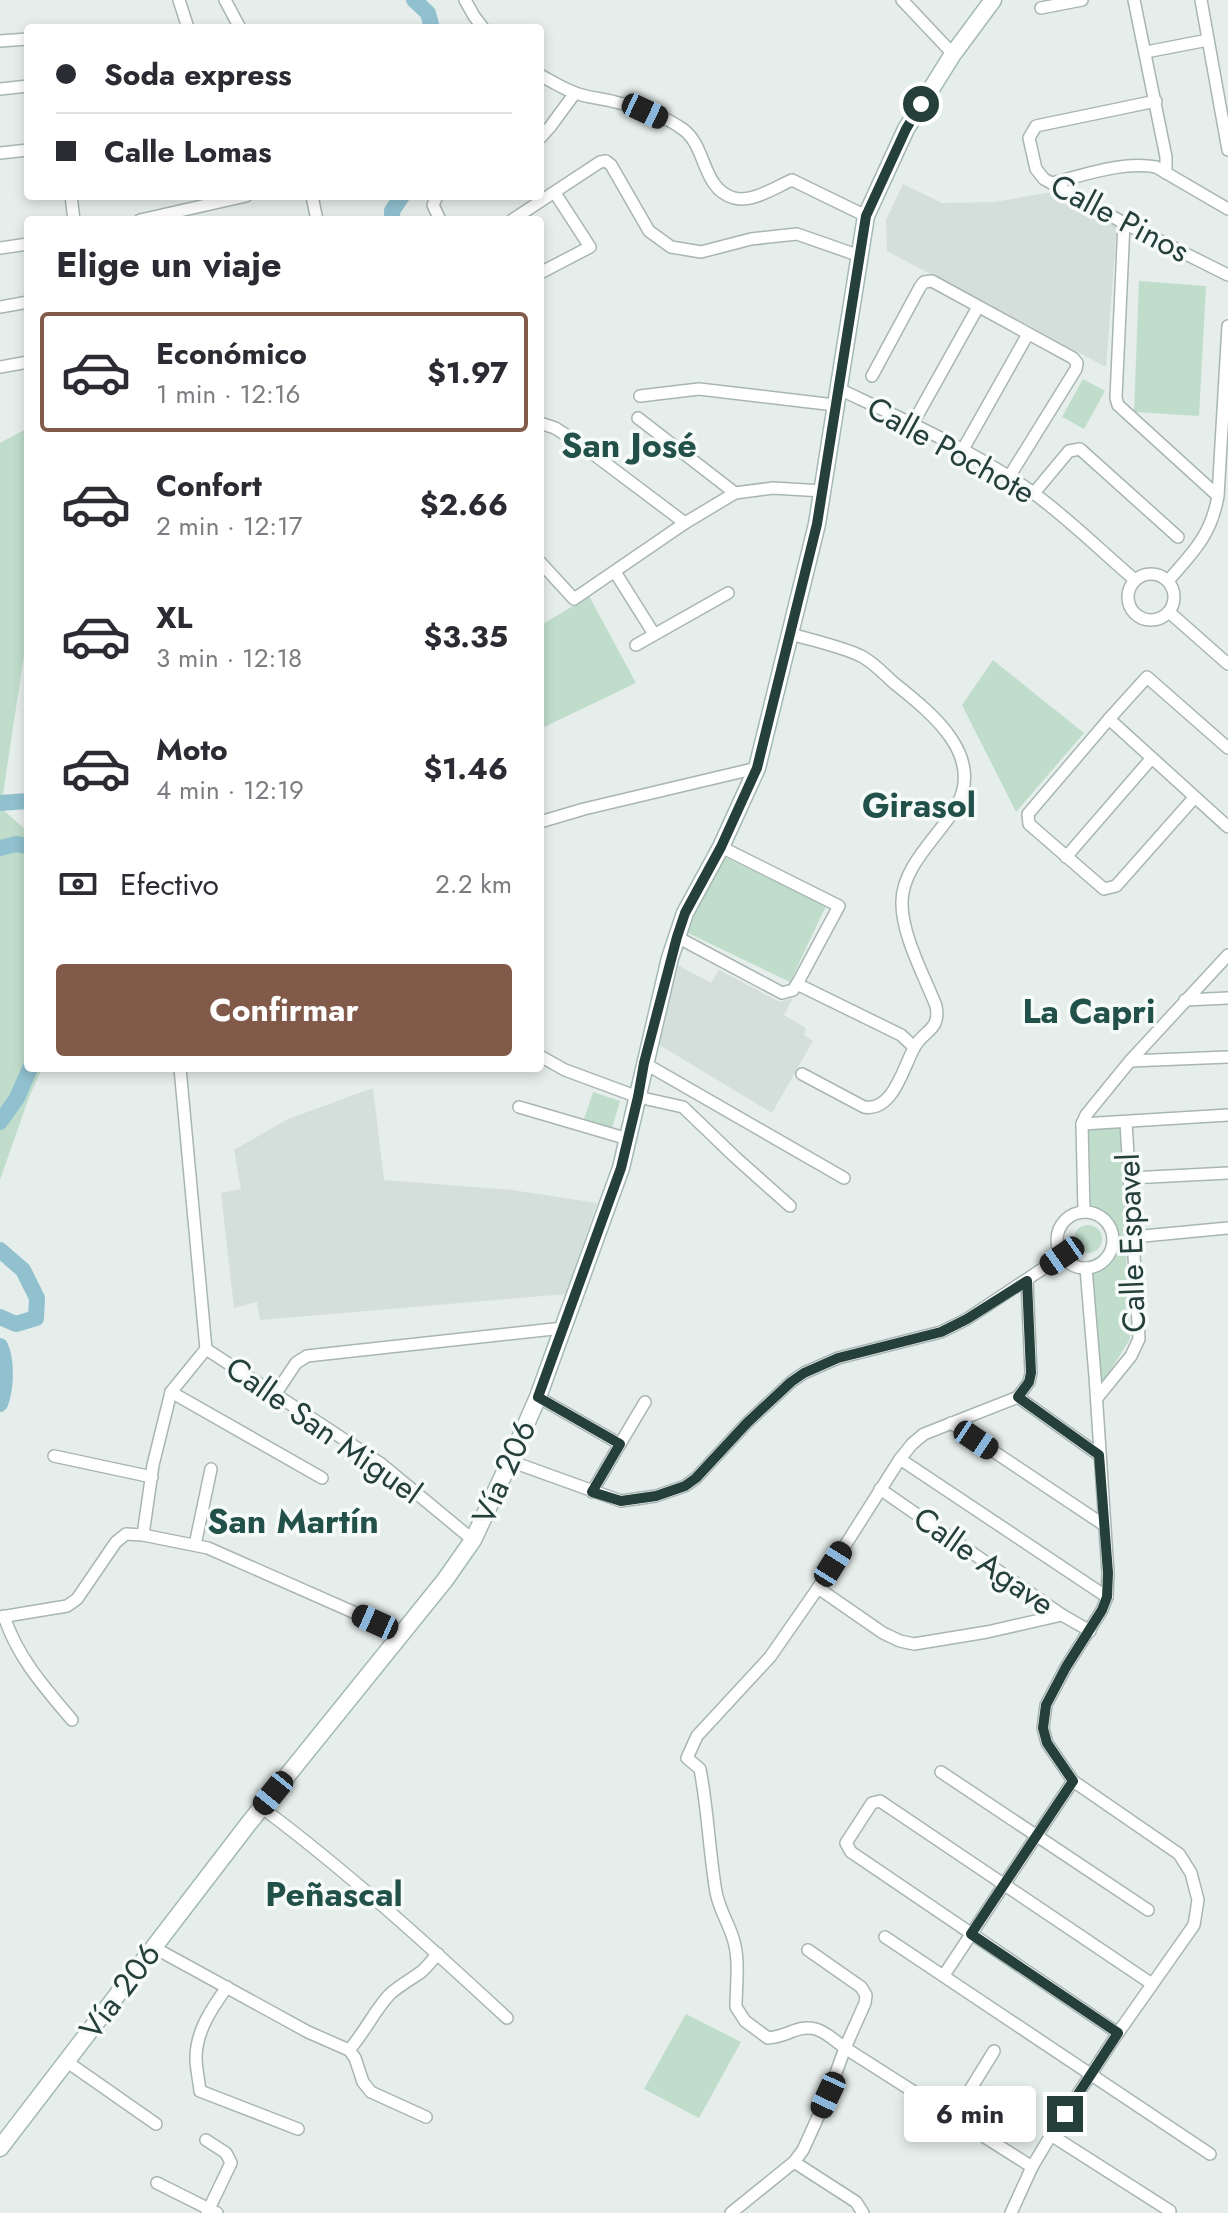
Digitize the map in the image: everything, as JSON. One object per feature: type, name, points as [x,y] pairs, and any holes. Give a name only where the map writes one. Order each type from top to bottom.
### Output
[{"type":"main road","name":"Vía 206","points":[[0,2148],[261,1807],[403,1634],[473,1540],[510,1461],[538,1397],[605,1216],[628,1139],[644,1063],[685,913],[721,847],[757,768],[823,491],[866,216],[906,129],[953,54],[993,0]]},
{"type":"street","points":[[179,0],[187,24]]},
{"type":"street","points":[[225,0],[238,24]]},
{"type":"street","points":[[465,0],[480,24]]},
{"type":"street","points":[[902,0],[953,54]]},
{"type":"street","points":[[1041,8],[1082,0]]},
{"type":"street","points":[[1134,0],[1156,101],[1166,173]]},
{"type":"street","points":[[1201,0],[1228,150]]},
{"type":"street","points":[[0,41],[24,39]]},
{"type":"street","points":[[1146,52],[1208,40]]},
{"type":"street","points":[[544,77],[575,93],[645,111],[686,132],[712,182],[727,195],[746,199],[792,180],[866,216]]},
{"type":"street","points":[[0,89],[24,86]]},
{"type":"street","points":[[544,134],[575,93]]},
{"type":"street","name":"Calle Pinos","points":[[1156,101],[1036,126],[1029,138],[1036,169],[1044,179],[1228,275]]},
{"type":"street","points":[[0,153],[24,150]]},
{"type":"street","points":[[544,200],[606,161],[649,231],[671,247],[701,252],[751,239],[797,234],[860,256]]},
{"type":"street","points":[[1052,183],[1123,166],[1145,165],[1156,167],[1228,209]]},
{"type":"street","points":[[544,271],[590,247],[555,193]]},
{"type":"street","points":[[157,216],[227,200]]},
{"type":"street","points":[[518,216],[544,200]]},
{"type":"street","points":[[1124,223],[1118,405],[1218,496]]},
{"type":"street","points":[[0,248],[24,245]]},
{"type":"street","points":[[872,376],[924,282],[932,281],[1073,358],[1077,363],[1076,369],[1009,477]]},
{"type":"street","points":[[0,307],[24,303]]},
{"type":"street","points":[[912,425],[978,307]]},
{"type":"street","points":[[1168,581],[1207,534],[1214,518],[1228,326]]},
{"type":"street","points":[[962,451],[1028,334]]},
{"type":"street","points":[[0,367],[24,363]]},
{"type":"street","name":"Calle Pochote","points":[[640,396],[699,389],[836,396],[912,425],[1009,477],[1034,493],[1135,580]]},
{"type":"street","points":[[638,418],[735,493]]},
{"type":"street","points":[[544,424],[580,444],[685,523]]},
{"type":"street","points":[[1034,493],[1069,451],[1080,449],[1178,537]]},
{"type":"street","points":[[544,566],[574,599],[685,523],[735,493],[773,488],[823,491]]},
{"type":"street","points":[[615,572],[654,634]]},
{"type":"street","points":[[1148,573],[1163,576],[1168,581],[1174,600],[1169,612],[1156,620],[1135,614],[1130,608],[1128,593],[1135,580],[1148,573]]},
{"type":"street","points":[[636,645],[728,593]]},
{"type":"street","points":[[1169,612],[1228,664]]},
{"type":"street","points":[[791,634],[862,656],[919,703],[957,744],[966,777],[956,806],[906,881],[902,900],[906,929],[938,1014],[936,1024],[914,1047],[908,1065],[886,1102],[871,1109],[802,1074]]},
{"type":"street","points":[[1194,798],[1116,886],[1104,889],[1029,824],[1028,814],[1147,677],[1228,748]]},
{"type":"street","points":[[1109,719],[1228,827]]},
{"type":"street","points":[[1066,857],[1151,759]]},
{"type":"street","points":[[544,821],[757,768]]},
{"type":"street","points":[[677,937],[782,993],[793,990],[797,984],[839,906],[721,847]]},
{"type":"street","points":[[1084,1212],[1082,1124],[1091,1107],[1228,955]]},
{"type":"street","points":[[797,984],[901,1035],[914,1047]]},
{"type":"street","points":[[1185,1000],[1228,998]]},
{"type":"street","points":[[1130,1061],[1228,1057]]},
{"type":"street","points":[[544,1058],[565,1070],[638,1097],[683,1107],[790,1206]]},
{"type":"street","points":[[644,1063],[844,1178]]},
{"type":"street","name":"Calle San Miguel","points":[[180,1072],[206,1349],[380,1463],[473,1540]]},
{"type":"street","points":[[519,1107],[628,1139]]},
{"type":"street","points":[[1082,1124],[1228,1115]]},
{"type":"street","name":"Calle Espavel","points":[[1097,1398],[1131,1356],[1139,1339],[1126,1122]]},
{"type":"street","points":[[1130,1178],[1228,1173]]},
{"type":"street","points":[[1084,1212],[1099,1215],[1106,1221],[1113,1238],[1109,1255],[1095,1266],[1086,1268],[1077,1267],[1062,1256],[1057,1238],[1064,1221],[1084,1212]]},
{"type":"street","points":[[1133,1237],[1228,1228]]},
{"type":"street","points":[[510,1461],[621,1501],[656,1496],[685,1486],[747,1423],[804,1373],[838,1358],[941,1332],[967,1319],[1062,1256]]},
{"type":"street","points":[[1011,2213],[1051,2135],[1194,1925],[1198,1900],[1191,1873],[1179,1854],[1073,1781],[1047,1743],[1043,1728],[1046,1705],[1107,1597],[1097,1398],[1086,1268]]},
{"type":"street","points":[[1027,1281],[1029,1382],[1018,1397],[924,1434],[912,1444],[770,1657],[697,1736],[687,1758],[700,1769],[716,1896],[736,1948],[736,2007],[740,2015],[768,2038],[805,2027],[820,2030],[1032,2167]]},
{"type":"street","points":[[276,1393],[296,1363],[307,1356],[563,1328]]},
{"type":"street","points":[[143,1535],[171,1392],[206,1349]]},
{"type":"street","points":[[171,1392],[322,1478]]},
{"type":"street","points":[[538,1397],[620,1444]]},
{"type":"street","points":[[1018,1397],[1099,1455]]},
{"type":"street","points":[[592,1492],[645,1402]]},
{"type":"street","points":[[951,1423],[1104,1525]]},
{"type":"street","points":[[54,1456],[152,1477]]},
{"type":"street","points":[[900,1459],[1107,1597]]},
{"type":"street","points":[[195,1545],[211,1469]]},
{"type":"street","name":"Calle Agave","points":[[880,1489],[1062,1615],[1090,1631]]},
{"type":"street","points":[[72,1720],[31,1670],[2,1617],[67,1606],[77,1599],[116,1542],[126,1534],[208,1548],[403,1634]]},
{"type":"street","points":[[818,1588],[883,1633],[914,1644],[1062,1615]]},
{"type":"street","points":[[941,1772],[1148,1910]]},
{"type":"street","points":[[944,1975],[1073,1781]]},
{"type":"street","points":[[1118,2033],[851,1852],[846,1843],[872,1803],[880,1801],[1152,1984]]},
{"type":"street","points":[[261,1807],[303,1838],[507,2018]]},
{"type":"street","points":[[885,1937],[1210,2154]]},
{"type":"street","points":[[153,1947],[308,2032],[349,2050],[363,2082],[371,2092],[426,2117]]},
{"type":"street","points":[[731,2213],[794,2162],[803,2150],[865,2003],[866,1995],[861,1987],[808,1950]]},
{"type":"street","points":[[349,2050],[392,1993],[422,1971],[438,1954]]},
{"type":"street","points":[[227,1987],[211,2010],[200,2035],[196,2056],[200,2091],[298,2129]]},
{"type":"street","points":[[954,2116],[994,2051]]},
{"type":"street","points":[[66,2061],[156,2124]]},
{"type":"street","points":[[1051,2135],[1170,2211]]},
{"type":"street","points":[[157,2183],[211,2212],[231,2163],[226,2153],[206,2140]]},
{"type":"street","points":[[794,2162],[856,2202],[863,2213]]},
{"type":"street","points":[[846,2213],[856,2202]]},
{"type":"shaded area","points":[[903,184],[942,203],[994,202],[1053,192],[1117,225],[1106,367],[887,251],[886,220]]},
{"type":"shaded area","points":[[674,963],[711,983],[719,970],[780,1002],[793,998],[784,1015],[806,1028],[804,1035],[813,1041],[772,1113],[653,1041]]},
{"type":"shaded area","points":[[373,1088],[384,1180],[512,1190],[597,1203],[566,1294],[260,1320],[257,1302],[234,1308],[221,1193],[241,1189],[234,1150],[288,1119]]},
{"type":"green space","points":[[1139,281],[1206,286],[1199,416],[1134,412]]},
{"type":"green space","points":[[1083,379],[1105,391],[1084,429],[1062,417]]},
{"type":"green space","points":[[24,430],[24,655],[1,808],[24,828],[24,1072],[40,1072],[0,1180],[0,443]]},
{"type":"green space","points":[[589,596],[636,683],[544,727],[544,624]]},
{"type":"green space","points":[[993,660],[1084,733],[1016,812],[962,705]]},
{"type":"green space","points":[[722,856],[826,906],[790,982],[686,932]]},
{"type":"green space","points":[[593,1092],[620,1101],[612,1128],[584,1119]]},
{"type":"green space","points":[[1120,1126],[1130,1339],[1102,1384],[1092,1272],[1111,1257],[1118,1239],[1111,1222],[1091,1208],[1089,1127]]},
{"type":"green space","points":[[1088,1225],[1098,1229],[1102,1239],[1098,1249],[1088,1253],[1078,1249],[1074,1239],[1078,1229]]},
{"type":"green space","points":[[686,2014],[741,2042],[699,2118],[644,2089]]},
{"type":"waterway","points":[[414,0],[428,13],[431,24]]},
{"type":"waterway","points":[[392,216],[399,200]]},
{"type":"waterway","points":[[0,803],[24,801]]},
{"type":"waterway","points":[[0,848],[24,845]]},
{"type":"waterway","points":[[0,1122],[17,1098],[28,1072]]},
{"type":"waterway","points":[[0,1250],[23,1270],[37,1298],[36,1318],[16,1324],[0,1317]]},
{"type":"waterway","points":[[0,1346],[5,1375],[0,1404]]},
{"type":"district","name":"San José","points":[[629,445]]},
{"type":"district","name":"Girasol","points":[[919,805]]},
{"type":"district","name":"La Capri","points":[[1089,1011]]},
{"type":"district","name":"San Martín","points":[[293,1521]]},
{"type":"district","name":"Peñascal","points":[[334,1894]]},
{"type":"route","points":[[921,104],[886,169],[866,216],[817,524],[757,768],[721,847],[685,913],[670,958],[621,1168],[538,1397],[620,1444],[592,1492],[621,1501],[656,1496],[685,1486],[696,1478],[747,1423],[804,1373],[838,1358],[941,1332],[1027,1281],[1031,1373],[1029,1382],[1018,1397],[1099,1455],[1107,1597],[1046,1705],[1043,1728],[1047,1743],[1073,1781],[971,1934],[1118,2033],[1065,2114]]}]
